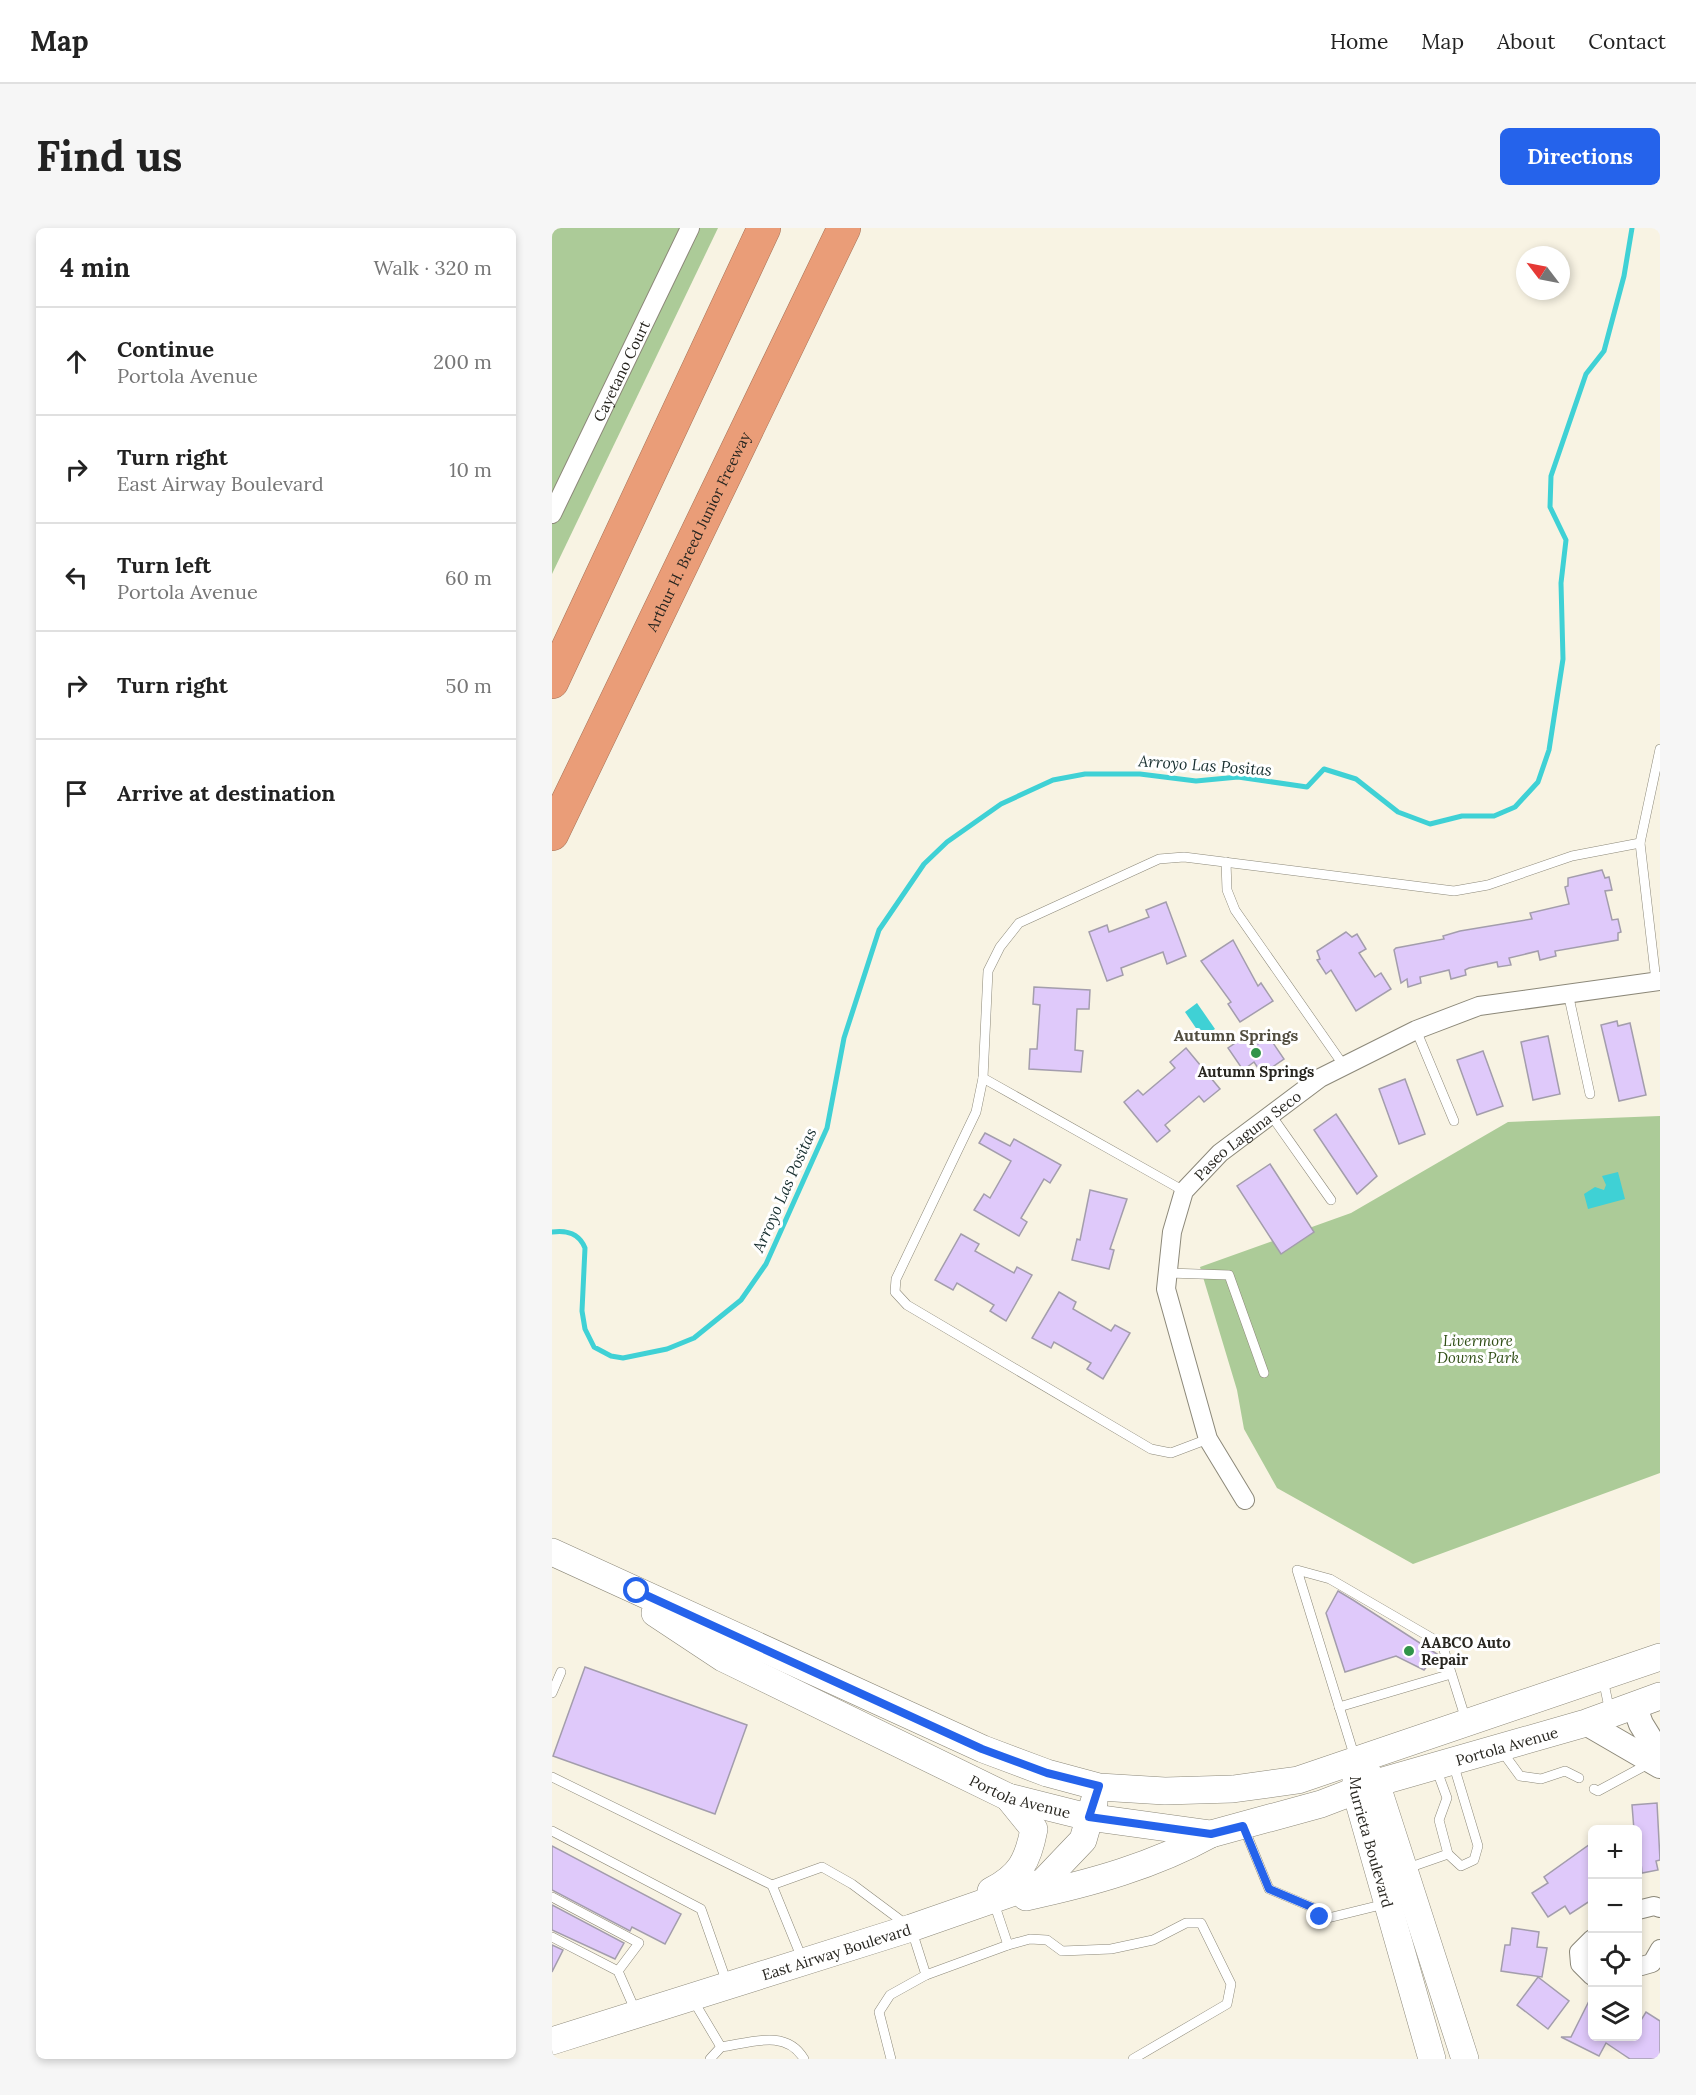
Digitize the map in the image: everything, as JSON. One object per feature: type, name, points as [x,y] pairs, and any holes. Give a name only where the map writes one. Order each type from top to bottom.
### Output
[{"type":"highway","points":[[552,682],[764,228]]},
{"type":"highway","name":"Arthur H. Breed Junior Freeway","points":[[552,834],[844,228]]},
{"type":"main road","name":"Portola Avenue","points":[[552,1552],[982,1749],[1047,1773],[1099,1786],[1165,1791],[1233,1789],[1298,1779],[1660,1657]]},
{"type":"main road","name":"Portola Avenue","points":[[592,1571],[723,1658],[1008,1797],[1089,1817],[1211,1834],[1443,1764],[1615,1719],[1660,1696]]},
{"type":"main road","name":"Murrieta Boulevard","points":[[1356,1760],[1404,1869],[1465,2059]]},
{"type":"main road","points":[[994,1902],[1043,1882],[1083,1840],[1099,1786]]},
{"type":"main road","name":"Murrieta Boulevard","points":[[1366,1787],[1387,1903],[1432,2059]]},
{"type":"main road","points":[[1008,1797],[1034,1829],[1027,1856],[1017,1874]]},
{"type":"main road","points":[[943,1916],[1004,1884],[1089,1817]]},
{"type":"main road","points":[[943,1916],[994,1902],[1081,1885],[1147,1865],[1174,1855],[1211,1834]]},
{"type":"main road","name":"East Airway Boulevard","points":[[555,2037],[637,2014],[943,1916]]},
{"type":"street","name":"Cayetano Court","points":[[552,514],[690,228]]},
{"type":"street","name":"Paseo Laguna Seco","points":[[1245,1500],[1208,1439],[1166,1288],[1172,1232],[1184,1191],[1220,1153],[1320,1078],[1416,1030],[1479,1006],[1658,981]]},
{"type":"street","points":[[1615,1719],[1657,1761]]},
{"type":"street","points":[[1615,1719],[1657,1761]]},
{"type":"street","points":[[1642,1909],[1654,1906],[1660,1908]]},
{"type":"street","points":[[1588,1944],[1580,1952],[1580,1964],[1588,1971]]},
{"type":"lane","points":[[1658,981],[1640,843],[1660,749]]},
{"type":"lane","points":[[1208,1439],[1171,1453],[1151,1449],[907,1305],[895,1292],[896,1280],[976,1112],[983,1078],[988,971],[1000,947],[1019,923],[1159,859],[1184,857],[1454,891],[1488,885],[1572,856],[1640,843]]},
{"type":"lane","points":[[1226,862],[1227,890],[1235,910],[1344,1066]]},
{"type":"lane","points":[[1568,993],[1590,1094]]},
{"type":"lane","points":[[1416,1030],[1454,1121]]},
{"type":"lane","points":[[983,1078],[1184,1191]]},
{"type":"lane","points":[[1271,1115],[1331,1200]]},
{"type":"lane","points":[[1167,1273],[1229,1275],[1264,1373]]},
{"type":"lane","points":[[1356,1760],[1297,1570],[1330,1579],[1442,1644],[1467,1722]]},
{"type":"lane","points":[[552,1693],[561,1672]]},
{"type":"lane","points":[[1339,1707],[1451,1674]]},
{"type":"lane","points":[[1602,1677],[1615,1719]]},
{"type":"lane","points":[[1500,1748],[1520,1776],[1541,1779],[1565,1771],[1579,1778]]},
{"type":"lane","points":[[1594,1789],[1598,1791],[1615,1784],[1657,1761]]},
{"type":"lane","points":[[1443,1764],[1478,1846],[1474,1860],[1461,1866],[1448,1854],[1439,1820],[1447,1798],[1443,1764]]},
{"type":"lane","points":[[552,1777],[772,1885],[803,1961]]},
{"type":"lane","points":[[1243,1826],[1269,1889],[1314,1908],[1320,1917],[1324,1919],[1387,1903]]},
{"type":"lane","points":[[552,1832],[701,1909],[728,1985]]},
{"type":"lane","points":[[1404,1869],[1448,1854]]},
{"type":"lane","points":[[772,1885],[822,1867],[852,1884],[911,1928],[926,1975]]},
{"type":"lane","points":[[552,1897],[639,1943],[618,1971]]},
{"type":"lane","points":[[994,1902],[1008,1946]]},
{"type":"lane","points":[[891,2059],[879,2012],[890,1995],[926,1975],[1030,1939],[1047,1940],[1062,1951],[1111,1949],[1154,1940],[1186,1923],[1201,1923],[1231,1984],[1227,2004],[1133,2059]]},
{"type":"lane","points":[[552,1937],[618,1971],[637,2014]]},
{"type":"lane","points":[[691,1997],[721,2047]]},
{"type":"lane","points":[[710,2059],[721,2047],[778,2039],[794,2046],[804,2059]]},
{"type":"green space","points":[[552,228],[718,228],[552,574]]},
{"type":"green space","name":"Livermore Downs Park","points":[[1660,1116],[1660,1473],[1413,1564],[1277,1488],[1244,1429],[1237,1390],[1200,1267],[1351,1213],[1508,1122]]},
{"type":"water","points":[[1197,1003],[1215,1029],[1202,1037],[1185,1012]]},
{"type":"water","points":[[1618,1172],[1625,1199],[1588,1209],[1584,1194],[1595,1187],[1604,1190],[1606,1185],[1602,1176]]},
{"type":"building","points":[[1602,870],[1605,878],[1609,877],[1612,890],[1605,891],[1612,920],[1618,919],[1621,932],[1618,933],[1618,940],[1555,951],[1556,956],[1540,960],[1538,951],[1509,958],[1511,965],[1498,967],[1497,962],[1469,968],[1465,970],[1466,975],[1451,979],[1449,970],[1420,977],[1421,983],[1408,987],[1407,979],[1401,983],[1394,950],[1396,948],[1444,939],[1443,936],[1460,931],[1532,919],[1530,913],[1569,904],[1565,887],[1568,886],[1568,878]]},
{"type":"building","points":[[1166,902],[1186,956],[1167,964],[1163,952],[1121,968],[1123,975],[1107,981],[1089,932],[1107,925],[1109,932],[1149,917],[1146,910]]},
{"type":"building","points":[[1346,932],[1352,937],[1357,934],[1366,949],[1359,953],[1375,977],[1381,973],[1391,989],[1356,1011],[1331,970],[1326,974],[1317,960],[1320,959],[1317,951]]},
{"type":"building","points":[[1233,940],[1258,986],[1261,983],[1273,1001],[1240,1022],[1228,1004],[1231,1002],[1201,961]]},
{"type":"building","points":[[1034,987],[1090,990],[1089,1009],[1077,1009],[1075,1050],[1083,1051],[1081,1072],[1029,1069],[1030,1049],[1037,1049],[1040,1005],[1033,1004]]},
{"type":"building","points":[[1617,1021],[1618,1026],[1630,1023],[1646,1095],[1619,1101],[1601,1025]]},
{"type":"building","name":"Autumn Springs","points":[[1250,1033],[1258,1044],[1269,1037],[1284,1059],[1262,1074],[1254,1062],[1243,1070],[1228,1048]]},
{"type":"building","points":[[1548,1036],[1560,1094],[1533,1100],[1521,1042]]},
{"type":"building","points":[[1186,1048],[1220,1089],[1204,1102],[1199,1096],[1165,1125],[1170,1131],[1157,1142],[1124,1102],[1138,1090],[1143,1095],[1175,1068],[1170,1062]]},
{"type":"building","points":[[1483,1051],[1503,1106],[1477,1115],[1457,1060]]},
{"type":"building","points":[[1405,1079],[1425,1134],[1399,1144],[1379,1089]]},
{"type":"building","points":[[1336,1114],[1377,1176],[1357,1194],[1314,1130]]},
{"type":"building","points":[[985,1133],[1010,1146],[1014,1139],[1061,1165],[1050,1183],[1044,1179],[1021,1218],[1027,1222],[1019,1236],[974,1210],[984,1194],[990,1198],[1011,1161],[979,1143]]},
{"type":"building","points":[[1270,1164],[1314,1232],[1281,1254],[1237,1186]]},
{"type":"building","points":[[1090,1190],[1127,1199],[1110,1249],[1114,1250],[1109,1269],[1072,1260],[1077,1239],[1080,1240]]},
{"type":"building","points":[[961,1234],[979,1244],[975,1251],[1014,1273],[1017,1267],[1032,1275],[1006,1321],[990,1311],[994,1305],[957,1283],[953,1290],[935,1280]]},
{"type":"building","points":[[1059,1292],[1076,1302],[1073,1309],[1111,1331],[1115,1325],[1130,1333],[1103,1379],[1087,1369],[1091,1363],[1054,1342],[1051,1348],[1032,1338]]},
{"type":"building","points":[[1338,1591],[1437,1654],[1424,1670],[1396,1656],[1345,1672],[1326,1613]]},
{"type":"building","points":[[585,1667],[747,1725],[715,1814],[553,1756]]},
{"type":"building","points":[[1657,1803],[1660,1860],[1656,1861],[1658,1870],[1642,1873],[1642,1825],[1634,1825],[1632,1805]]},
{"type":"building","points":[[552,1846],[681,1914],[665,1944],[632,1927],[630,1931],[552,1890]]},
{"type":"building","points":[[1588,1846],[1588,1902],[1570,1914],[1565,1906],[1548,1917],[1532,1893],[1548,1883],[1544,1877]]},
{"type":"building","points":[[552,1905],[624,1943],[615,1959],[552,1930]]},
{"type":"building","points":[[1512,1928],[1539,1932],[1537,1947],[1547,1948],[1542,1977],[1501,1971],[1505,1945],[1510,1945]]},
{"type":"building","points":[[552,1945],[563,1950],[552,1972]]},
{"type":"building","points":[[1538,1977],[1569,2001],[1548,2029],[1517,2005]]},
{"type":"building","points":[[1588,2003],[1588,2041],[1642,2041],[1642,2018],[1646,2012],[1660,2021],[1660,2059],[1630,2059],[1606,2043],[1599,2056],[1561,2037],[1571,2037]]},
{"type":"waterway","name":"Arroyo Las Positas","points":[[552,1232],[572,1234],[585,1248],[582,1311],[585,1329],[594,1347],[611,1356],[623,1358],[667,1349],[694,1338],[741,1300],[766,1264],[827,1128],[844,1038],[879,930],[924,864],[947,842],[1001,804],[1053,780],[1085,774],[1140,774],[1196,781],[1238,777],[1307,787],[1324,769],[1356,779],[1398,812],[1430,824],[1462,816],[1494,816],[1515,807],[1538,782],[1549,750],[1563,659],[1561,583],[1566,540],[1550,507],[1551,476],[1586,374],[1604,351],[1624,276],[1632,228]]},
{"type":"place","name":"Autumn Springs","points":[[1256,1053]]},
{"type":"place","name":"AABCO Auto Repair","points":[[1409,1651]]},
{"type":"district","name":"Autumn Springs","points":[[1236,1035]]},
{"type":"route","points":[[637,1591],[982,1749],[1047,1773],[1099,1786],[1089,1817],[1211,1834],[1243,1826],[1269,1889],[1314,1908],[1320,1917]]}]
